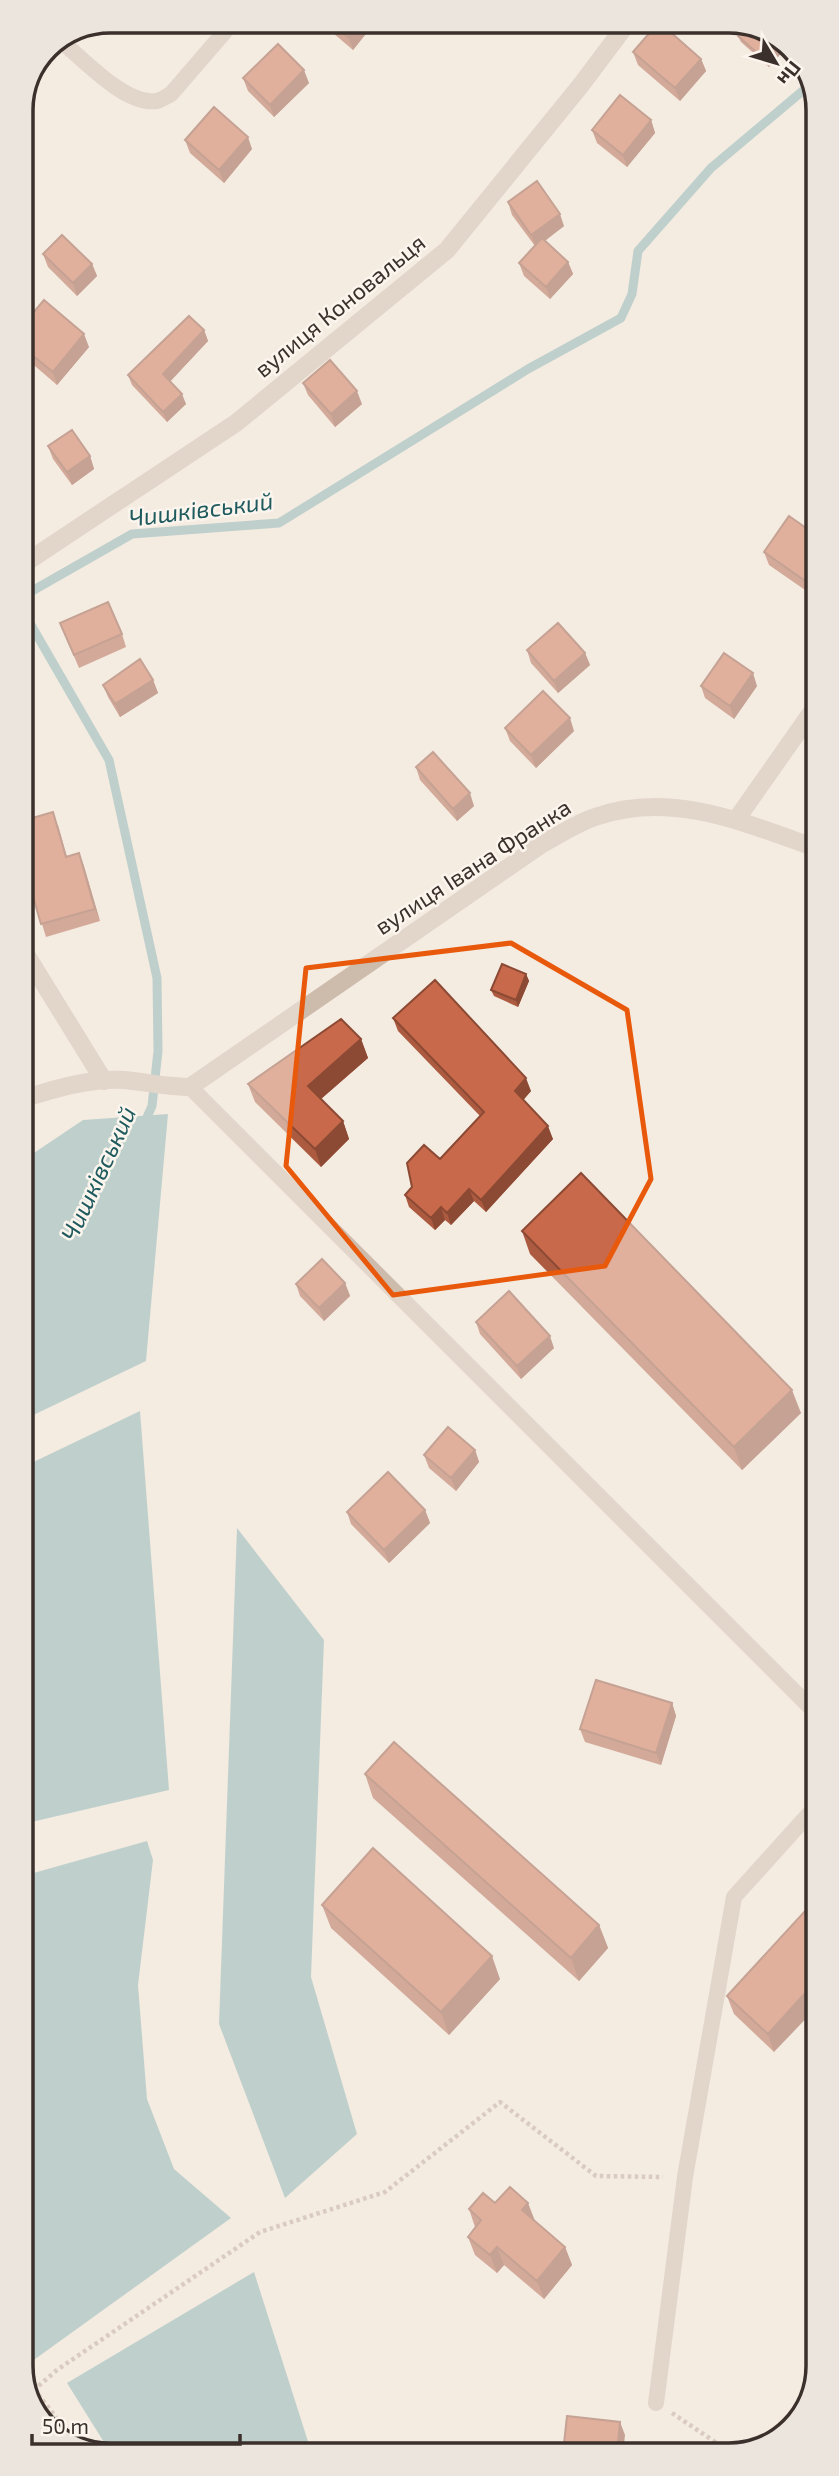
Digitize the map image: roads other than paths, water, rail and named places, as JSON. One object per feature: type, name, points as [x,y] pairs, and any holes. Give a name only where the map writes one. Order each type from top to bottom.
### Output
[{"type":"street","name":"вулиця Коновальця","points":[[33,558],[236,423],[447,250],[620,33]]},
{"type":"street","points":[[736,820],[806,720]]},
{"type":"street","name":"вулиця Івана Франка","points":[[190,1087],[542,845],[596,816],[654,806],[693,809],[736,820],[806,844]]},
{"type":"street","points":[[33,966],[104,1081]]},
{"type":"street","points":[[33,1096],[59,1088],[104,1081],[123,1080],[168,1087],[190,1087]]},
{"type":"lane","points":[[68,46],[123,92],[139,100],[157,101],[171,93],[224,33]]},
{"type":"lane","points":[[190,1087],[806,1703]]},
{"type":"lane","points":[[656,2403],[685,2177],[734,1897],[806,1817]]},
{"type":"water","points":[[168,1114],[146,1361],[33,1415],[33,1154],[83,1120]]},
{"type":"water","points":[[140,1411],[169,1790],[33,1822],[33,1462]]},
{"type":"water","points":[[237,1528],[324,1640],[311,1977],[357,2134],[285,2198],[219,2024]]},
{"type":"water","points":[[147,1841],[153,1860],[138,1985],[147,2099],[174,2169],[231,2218],[33,2361],[33,1873]]},
{"type":"water","points":[[254,2272],[308,2443],[104,2443],[67,2383]]},
{"type":"waterway","name":"Чишківський","points":[[33,590],[132,534],[279,523],[528,369],[621,318],[632,294],[638,251],[711,168],[803,91]]},
{"type":"waterway","name":"Чишківський","points":[[33,628],[109,760],[157,978],[158,1051],[152,1106],[144,1124]]}]
